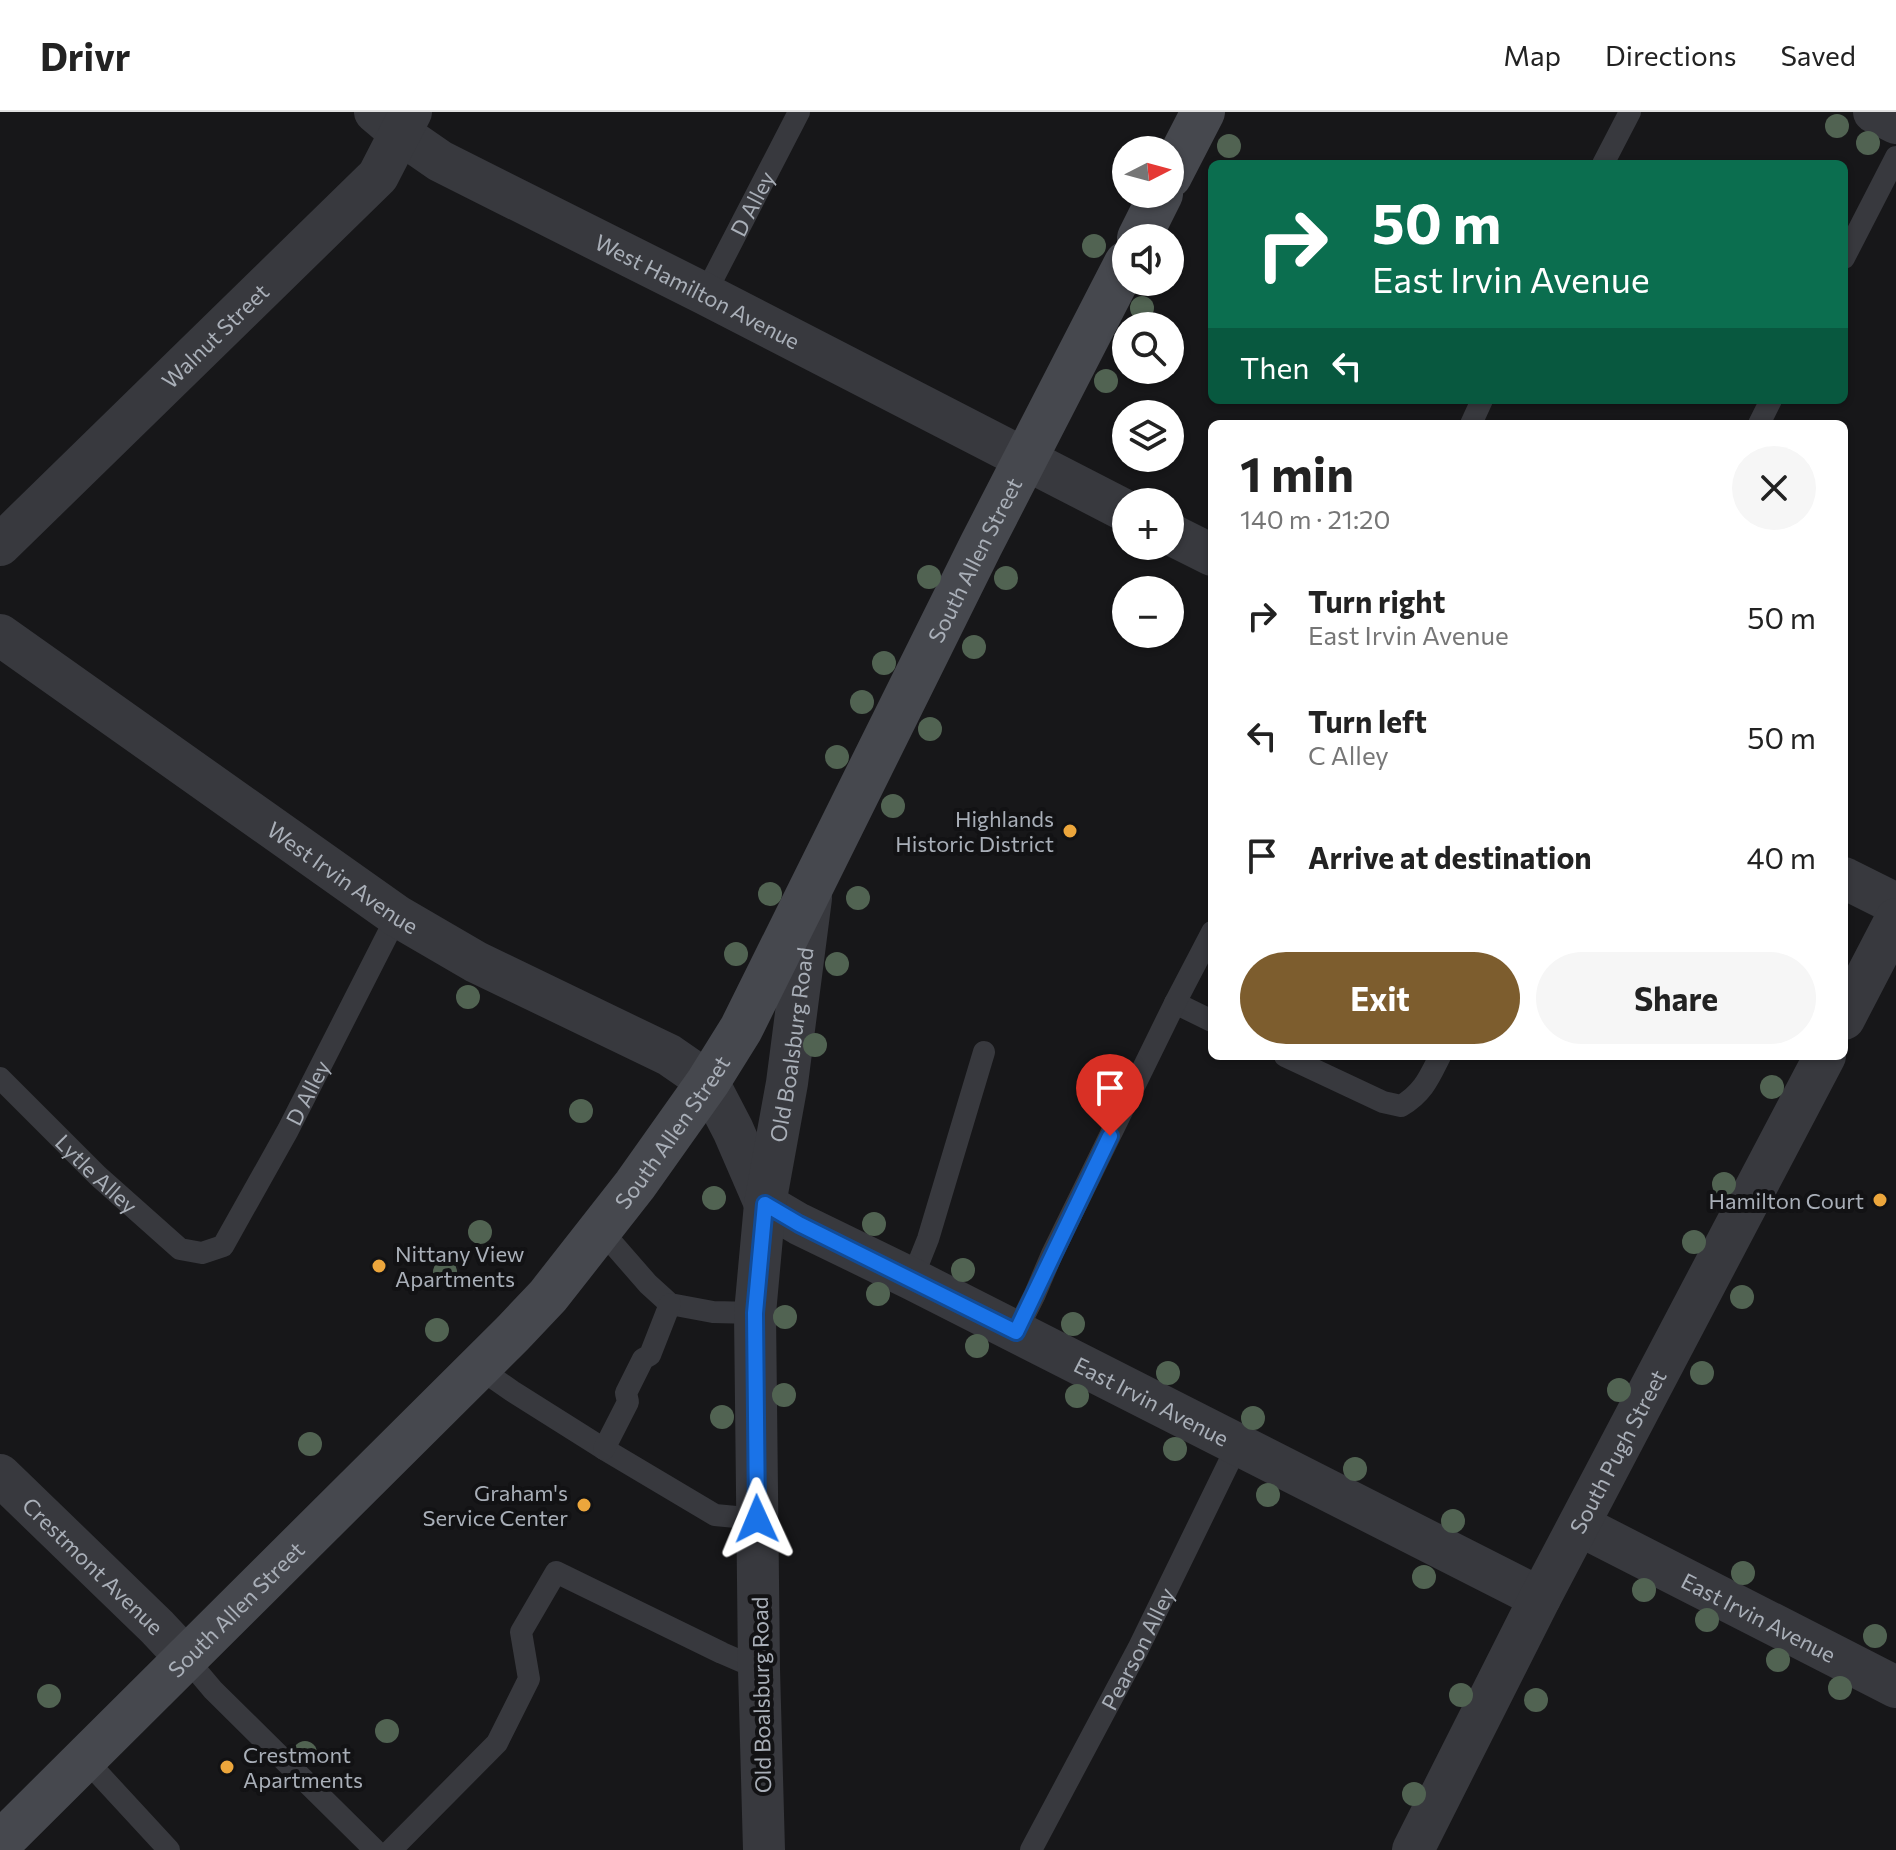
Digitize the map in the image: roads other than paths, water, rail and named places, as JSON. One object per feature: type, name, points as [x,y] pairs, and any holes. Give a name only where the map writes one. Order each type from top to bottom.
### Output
[{"type":"street","points":[[1184,149],[1203,112]]},
{"type":"street","points":[[1874,112],[1896,123]]},
{"type":"street","name":"West Hamilton Avenue","points":[[396,119],[440,161],[1112,504]]},
{"type":"street","name":"Walnut Street","points":[[0,545],[378,176],[396,119]]},
{"type":"street","name":"South Allen Street","points":[[0,1843],[479,1368],[548,1296],[635,1185],[708,1082],[741,1029],[1112,290]]},
{"type":"street","points":[[1184,541],[1208,553]]},
{"type":"street","name":"West Irvin Avenue","points":[[0,635],[397,916],[476,962],[669,1055],[708,1082]]},
{"type":"street","points":[[1848,880],[1896,904]]},
{"type":"street","name":"Old Boalsburg Road","points":[[764,1850],[755,1313],[765,1204],[787,1083],[812,885]]},
{"type":"street","points":[[1848,1011],[1896,919]]},
{"type":"street","name":"South Pugh Street","points":[[1413,1850],[1540,1598],[1823,1060]]},
{"type":"street","name":"Old Boalsburg Road","points":[[708,1082],[765,1204]]},
{"type":"street","name":"East Irvin Avenue","points":[[765,1204],[799,1224],[1540,1598]]},
{"type":"street","name":"Crestmont Avenue","points":[[0,1475],[186,1658]]},
{"type":"street","name":"East Irvin Avenue","points":[[1579,1525],[1896,1687]]},
{"type":"lane","name":"D Alley","points":[[705,294],[799,112]]},
{"type":"lane","points":[[1605,160],[1630,112]]},
{"type":"lane","points":[[1848,250],[1896,157]]},
{"type":"lane","name":"D Alley","points":[[202,1253],[223,1246],[288,1130],[397,916]]},
{"type":"lane","points":[[1016,1332],[1208,940]]},
{"type":"lane","points":[[1175,1003],[1208,1019]]},
{"type":"lane","points":[[912,1279],[928,1239],[984,1052]]},
{"type":"lane","points":[[1294,1060],[1383,1102],[1401,1106],[1415,1098],[1427,1083],[1438,1060]]},
{"type":"lane","name":"Lytle Alley","points":[[0,1078],[98,1176],[180,1249],[202,1253]]},
{"type":"lane","points":[[600,1229],[648,1284],[670,1304],[713,1312],[755,1313]]},
{"type":"lane","points":[[604,1449],[628,1402],[626,1393],[643,1359],[650,1355],[670,1304]]},
{"type":"lane","points":[[479,1368],[604,1449],[715,1515],[757,1519]]},
{"type":"lane","name":"Pearson Alley","points":[[1031,1850],[1138,1649],[1238,1444]]},
{"type":"lane","points":[[391,1850],[497,1743],[529,1679],[521,1632],[556,1572],[759,1669]]},
{"type":"lane","points":[[186,1658],[213,1690],[375,1850]]},
{"type":"lane","points":[[85,1759],[169,1850]]},
{"type":"place","name":"Highlands Historic District","points":[[1070,831]]},
{"type":"place","name":"Hamilton Court","points":[[1880,1200]]},
{"type":"place","name":"Nittany View Apartments","points":[[379,1266]]},
{"type":"place","name":"Graham's Service Center","points":[[584,1505]]},
{"type":"place","name":"Crestmont Apartments","points":[[227,1767]]}]
